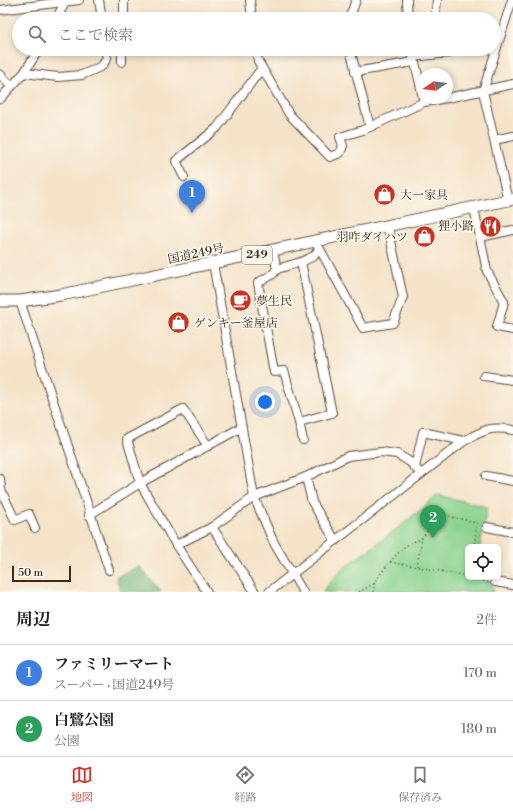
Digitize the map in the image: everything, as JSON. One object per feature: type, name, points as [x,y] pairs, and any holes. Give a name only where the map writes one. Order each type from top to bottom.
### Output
[{"type":"highway","name":"国道249号","points":[[0,301],[20,301],[61,296],[273,251],[317,246],[388,227],[510,200]]},
{"type":"street","points":[[0,10],[12,4],[78,0]]},
{"type":"street","points":[[99,0],[101,12]]},
{"type":"street","points":[[124,0],[124,12]]},
{"type":"street","points":[[250,0],[251,12]]},
{"type":"street","points":[[352,12],[356,0]]},
{"type":"street","points":[[407,0],[408,12]]},
{"type":"street","points":[[436,12],[438,0]]},
{"type":"street","points":[[501,29],[512,0]]},
{"type":"street","points":[[60,12],[66,1]]},
{"type":"street","points":[[0,99],[24,73],[35,56]]},
{"type":"street","points":[[24,73],[58,77],[82,75],[102,66],[107,58],[107,56]]},
{"type":"street","points":[[122,56],[122,62]]},
{"type":"street","points":[[257,56],[258,61],[289,114],[330,157],[340,153],[344,146],[340,137],[370,127],[420,104]]},
{"type":"street","points":[[352,56],[370,127]]},
{"type":"street","points":[[355,72],[413,56],[417,73]]},
{"type":"street","points":[[492,56],[483,91],[510,200]]},
{"type":"street","points":[[184,177],[176,161],[217,128],[262,68]]},
{"type":"street","points":[[0,74],[8,83]]},
{"type":"street","points":[[453,97],[513,84]]},
{"type":"street","points":[[494,140],[513,136]]},
{"type":"street","points":[[474,208],[487,271],[504,302],[496,327],[513,330]]},
{"type":"street","points":[[317,246],[363,328],[393,323],[403,296],[388,227]]},
{"type":"street","points":[[480,237],[513,230]]},
{"type":"street","points":[[303,440],[284,370],[274,372],[258,283],[277,270],[314,256],[317,246]]},
{"type":"street","points":[[273,251],[277,270]]},
{"type":"street","points":[[299,422],[332,413],[301,262]]},
{"type":"street","points":[[212,263],[254,497],[274,543],[303,592]]},
{"type":"street","points":[[20,301],[89,515],[109,570]]},
{"type":"street","points":[[484,376],[513,380]]},
{"type":"street","points":[[207,592],[176,545],[140,483],[127,440],[183,409],[208,446]]},
{"type":"street","points":[[89,515],[140,483],[242,426]]},
{"type":"street","points":[[269,592],[464,441],[484,430],[496,427],[513,430]]},
{"type":"street","points":[[415,467],[423,432],[464,441]]},
{"type":"street","points":[[176,545],[212,526],[254,497],[306,477],[348,456],[381,452],[397,454],[410,462],[421,474]]},
{"type":"street","points":[[486,476],[513,481]]},
{"type":"street","points":[[306,477],[312,502],[335,540]]},
{"type":"street","points":[[0,479],[0,504]]},
{"type":"street","points":[[1,490],[15,520],[29,514],[35,528]]},
{"type":"street","points":[[212,526],[255,592]]},
{"type":"street","points":[[487,527],[513,532]]},
{"type":"street","points":[[493,585],[513,585]]},
{"type":"path","points":[[417,566],[422,538],[440,514],[477,523],[474,544]]},
{"type":"path","points":[[373,592],[375,583],[390,562],[405,546],[422,538]]},
{"type":"path","points":[[390,562],[465,575]]},
{"type":"path","points":[[480,580],[493,585]]},
{"type":"path","points":[[359,592],[375,583]]},
{"type":"green space","points":[[438,495],[487,507],[481,544],[465,544],[465,580],[490,581],[494,592],[322,592],[341,570],[397,529]]},
{"type":"green space","points":[[139,566],[161,592],[121,592],[116,577]]},
{"type":"place","name":"大一家具","points":[[385,195]]},
{"type":"place","name":"ファミリーマート","points":[[192,213]]},
{"type":"place","name":"狸小路","points":[[490,226]]},
{"type":"place","name":"羽咋ダイハツ","points":[[424,237]]},
{"type":"place","name":"夢生民","points":[[241,301]]},
{"type":"place","name":"ゲンキー釜屋店","points":[[178,323]]},
{"type":"place","name":"白鷺公園","points":[[433,538]]}]
